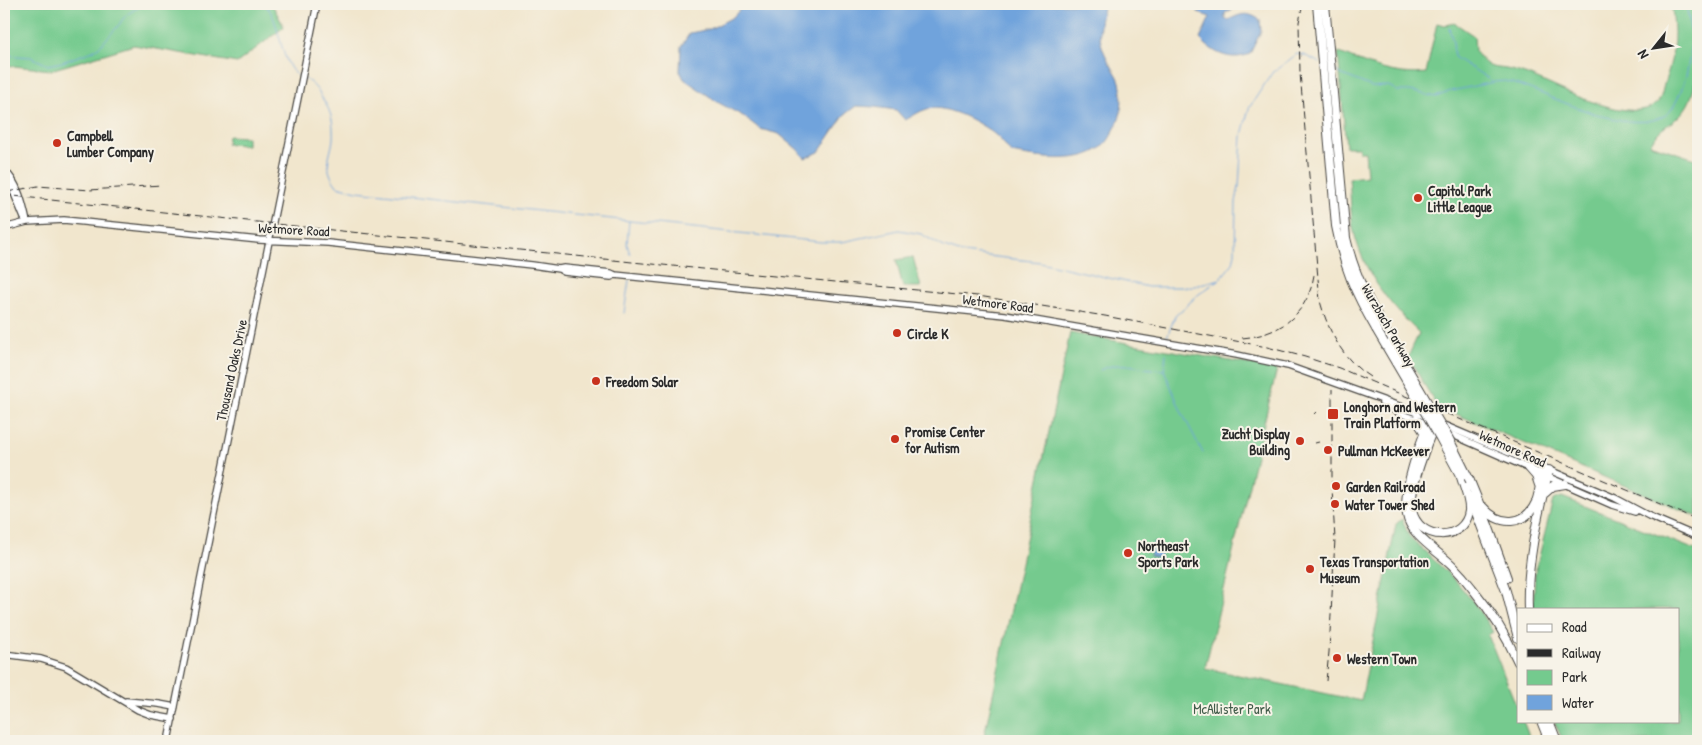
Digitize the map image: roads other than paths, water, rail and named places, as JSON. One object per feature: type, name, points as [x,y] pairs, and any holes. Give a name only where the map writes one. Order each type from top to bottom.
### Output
[{"type":"highway","name":"Wurzbach Parkway","points":[[1318,4],[1344,222],[1347,244],[1353,264],[1367,300],[1450,439],[1470,481],[1499,553],[1517,615]]},
{"type":"highway","name":"Wurzbach Parkway","points":[[1325,4],[1336,226],[1344,263],[1354,289],[1461,477],[1506,591],[1517,634]]},
{"type":"highway","points":[[1416,419],[1430,425]]},
{"type":"highway","points":[[1430,425],[1411,506],[1414,517],[1423,530],[1441,535],[1463,524],[1468,515],[1469,504],[1461,477]]},
{"type":"highway","points":[[1430,425],[1408,490],[1407,518],[1417,533],[1452,565],[1480,598],[1502,629],[1517,660]]},
{"type":"highway","points":[[1427,442],[1438,434],[1447,432]]},
{"type":"highway","points":[[1529,468],[1540,485]]},
{"type":"highway","points":[[1480,504],[1495,518],[1514,521],[1523,517],[1532,509],[1546,472]]},
{"type":"highway","points":[[1528,608],[1530,563],[1544,494],[1546,472]]},
{"type":"highway","points":[[1544,494],[1553,486],[1565,484]]},
{"type":"highway","points":[[1541,722],[1549,741]]},
{"type":"highway","points":[[1549,722],[1557,741]]},
{"type":"main road","name":"Thousand Oaks Drive","points":[[168,741],[317,4]]},
{"type":"main road","points":[[4,170],[17,190],[27,222]]},
{"type":"main road","points":[[4,175],[13,191],[21,214],[27,222]]},
{"type":"main road","name":"Wetmore Road","points":[[4,228],[27,222],[64,220],[270,240],[328,243],[1004,315],[1288,366],[1402,407],[1430,425],[1529,468],[1546,472],[1565,484],[1612,505],[1650,516]]},
{"type":"main road","name":"Wetmore Road","points":[[1370,396],[1416,419]]},
{"type":"main road","name":"Wetmore Road","points":[[1430,425],[1615,498],[1698,537]]},
{"type":"main road","points":[[4,654],[41,659],[66,667],[138,710],[151,715],[173,719]]},
{"type":"main road","points":[[124,700],[175,708]]},
{"type":"water","points":[[745,4],[909,4],[930,6],[938,4],[1104,4],[1100,27],[1102,47],[1120,82],[1122,94],[1121,113],[1117,125],[1108,140],[1098,150],[1074,158],[1047,158],[1011,153],[999,138],[975,121],[945,109],[927,109],[905,120],[896,110],[856,106],[844,115],[819,152],[805,158],[779,134],[760,129],[743,116],[719,103],[684,79],[680,71],[681,46],[690,33],[710,29],[733,17]]},
{"type":"water","points":[[1179,4],[1247,4],[1225,13],[1225,19],[1228,20],[1248,14],[1260,20],[1261,31],[1250,54],[1236,57],[1222,55],[1210,48],[1200,39],[1210,17],[1198,13],[1198,6],[1187,8]]},
{"type":"water","points":[[1153,542],[1160,544],[1160,558],[1150,556]]},
{"type":"waterway","points":[[119,25],[127,14],[147,4]]},
{"type":"waterway","points":[[260,4],[267,7],[272,14],[284,55],[293,72],[300,77]]},
{"type":"waterway","points":[[1335,69],[1338,73],[1372,87],[1389,86],[1397,91],[1410,91],[1436,97],[1451,91],[1505,81],[1605,117],[1626,121],[1645,121],[1662,117],[1668,113],[1682,87],[1688,68],[1691,42],[1686,4]]},
{"type":"waterway","points":[[4,55],[31,57],[48,65],[62,62],[93,51],[118,26]]},
{"type":"waterway","points":[[1449,28],[1453,42],[1454,57],[1492,81]]},
{"type":"waterway","points":[[304,79],[317,89],[331,117],[333,138],[328,164],[332,178],[337,186],[357,191],[821,242],[842,242],[899,230],[921,234],[944,247],[962,253],[1040,262],[1148,287],[1190,287],[1220,279],[1233,263],[1242,135],[1249,108],[1272,73],[1297,54],[1304,55],[1320,63]]},
{"type":"waterway","points":[[629,221],[627,244],[630,254]]},
{"type":"waterway","points":[[624,313],[629,280]]},
{"type":"waterway","points":[[1167,337],[1175,316],[1199,294],[1219,280]]},
{"type":"waterway","points":[[1166,354],[1164,370],[1181,411],[1203,453]]},
{"type":"waterway","points":[[1100,370],[1117,365],[1164,370]]},
{"type":"railway","points":[[1303,4],[1299,22],[1300,73],[1320,301],[1327,323],[1338,344],[1352,362],[1370,377]]},
{"type":"railway","points":[[7,192],[38,186],[90,190],[161,185]]},
{"type":"railway","points":[[4,195],[632,262],[978,296],[1105,316],[1267,347],[1339,368],[1698,520]]},
{"type":"railway","points":[[1242,338],[1268,332],[1290,320],[1306,301],[1314,275]]},
{"type":"railway","points":[[1326,681],[1335,539],[1332,488],[1332,389]]},
{"type":"railway","points":[[1315,443],[1319,442]]},
{"type":"place","name":"Campbell Lumber Company","points":[[57,143]]},
{"type":"place","name":"Capitol Park Little League","points":[[1418,198]]},
{"type":"place","name":"Circle K","points":[[897,333]]},
{"type":"place","name":"Freedom Solar","points":[[596,381]]},
{"type":"place","name":"Longhorn and Western Train Platform","points":[[1333,414]]},
{"type":"place","name":"Promise Center for Autism","points":[[895,439]]},
{"type":"place","name":"Zucht Display Building","points":[[1300,441]]},
{"type":"place","name":"Pullman McKeever","points":[[1328,450]]},
{"type":"place","name":"Garden Railroad","points":[[1336,486]]},
{"type":"place","name":"Water Tower Shed","points":[[1335,504]]},
{"type":"place","name":"Northeast Sports Park","points":[[1128,553]]},
{"type":"place","name":"Texas Transportation Museum","points":[[1310,569]]},
{"type":"place","name":"Western Town","points":[[1337,658]]},
{"type":"park label","name":"McAllister Park","points":[[1232,708]]}]
